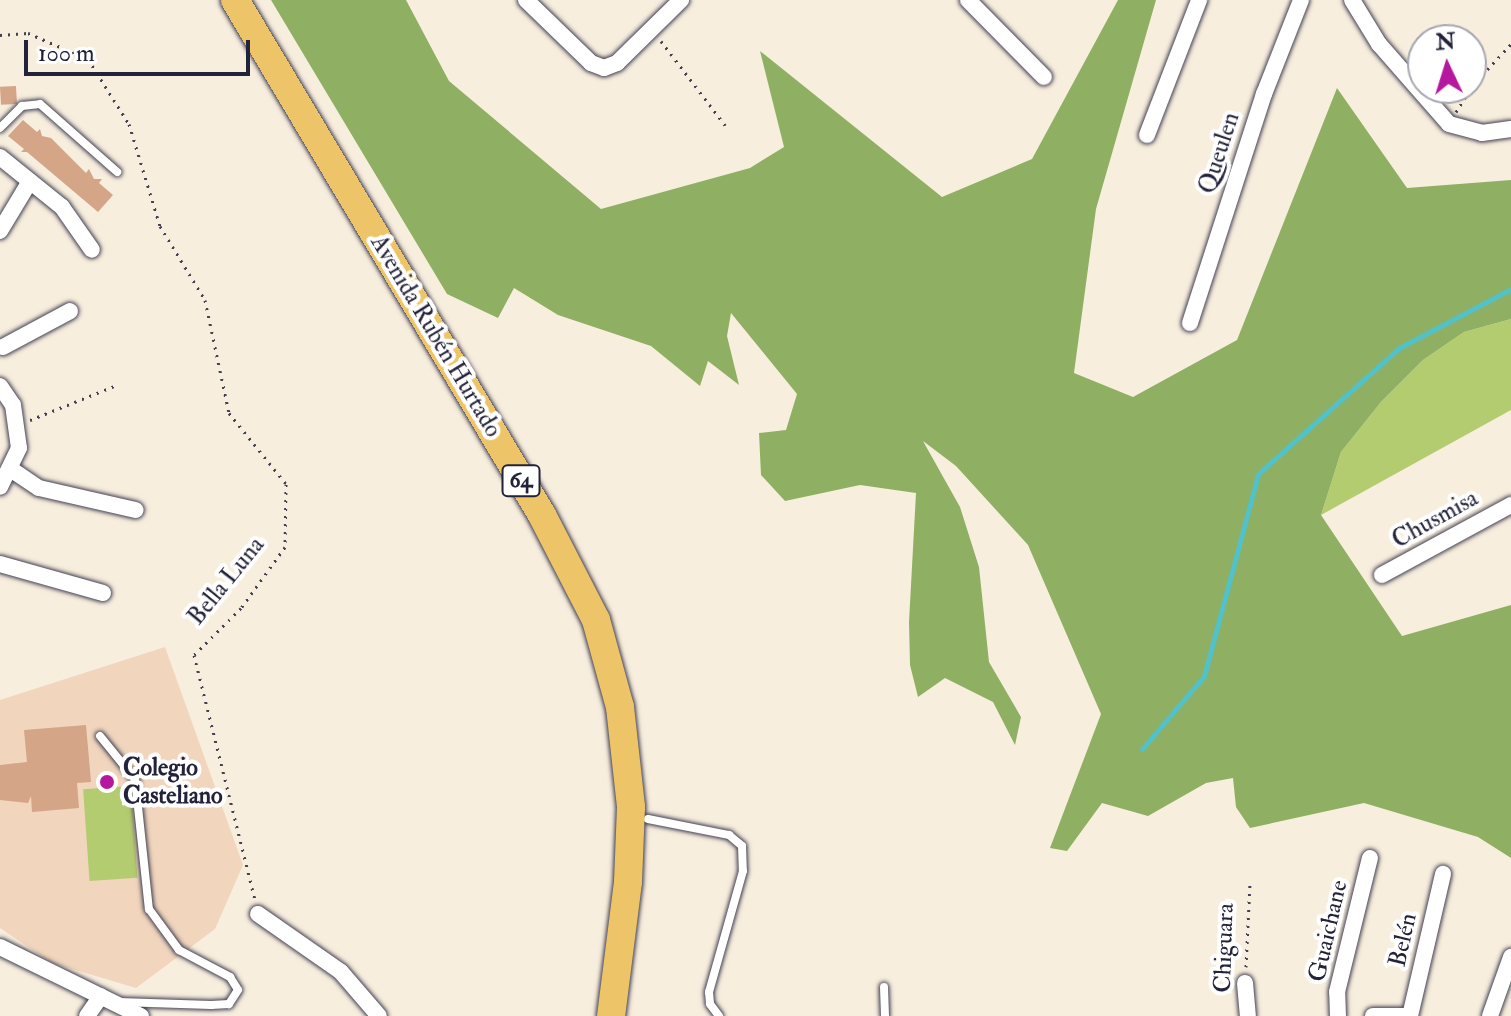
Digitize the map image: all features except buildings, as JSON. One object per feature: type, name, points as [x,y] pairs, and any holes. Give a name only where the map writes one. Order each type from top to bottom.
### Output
[{"type":"highway","name":"Avenida Rubén Hurtado","points":[[235,0],[542,515],[596,620],[622,717],[631,807],[628,882],[611,1016]]},
{"type":"highway","name":"Avenida Rubén Hurtado","points":[[256,0],[549,490],[599,583],[636,695],[648,819],[628,1016]]},
{"type":"street","points":[[526,0],[591,63],[604,68],[617,63],[681,0]]},
{"type":"street","points":[[968,0],[1044,77]]},
{"type":"street","points":[[1147,135],[1199,0]]},
{"type":"street","name":"Queulen","points":[[1190,323],[1264,94],[1301,0]]},
{"type":"street","points":[[1352,0],[1379,44],[1449,124],[1482,133],[1511,129]]},
{"type":"street","points":[[0,157],[62,207],[92,250]]},
{"type":"street","points":[[0,231],[30,181]]},
{"type":"street","points":[[1,345],[70,311]]},
{"type":"street","points":[[0,386],[19,424],[12,470],[0,487]]},
{"type":"street","points":[[12,470],[39,488],[136,510]]},
{"type":"street","name":"Chusmisa","points":[[1382,575],[1511,505]]},
{"type":"street","points":[[0,564],[103,593]]},
{"type":"street","name":"Guaichane","points":[[1338,1016],[1337,992],[1370,858]]},
{"type":"street","name":"Belén","points":[[1410,1016],[1443,874]]},
{"type":"street","points":[[258,914],[341,972],[379,1016]]},
{"type":"street","points":[[0,947],[137,1015]]},
{"type":"street","points":[[1490,1016],[1511,957]]},
{"type":"street","name":"Chiguara","points":[[1245,983],[1248,1016]]},
{"type":"street","points":[[87,1016],[107,999]]},
{"type":"street","points":[[1373,1016],[1410,1016]]},
{"type":"lane","points":[[0,128],[22,106],[40,104],[117,172]]},
{"type":"lane","points":[[100,736],[135,779],[149,909],[179,950],[230,977],[238,990],[229,1004],[107,999]]},
{"type":"lane","points":[[648,819],[729,835],[742,846],[743,871],[709,992],[710,1004],[719,1016]]},
{"type":"lane","points":[[884,987],[885,1016]]},
{"type":"path","points":[[652,29],[725,125]]},
{"type":"path","name":"Bella Luna","points":[[0,35],[28,33],[88,59],[129,124],[160,226],[205,300],[229,413],[286,484],[285,547],[241,608],[194,655],[258,914]]},
{"type":"path","points":[[1487,70],[1511,44]]},
{"type":"path","points":[[1449,124],[1461,104]]},
{"type":"path","points":[[19,424],[117,385]]},
{"type":"path","name":"Chiguara","points":[[1245,983],[1250,881]]},
{"type":"shaded area","name":"Colegio Casteliano","points":[[165,647],[243,865],[215,929],[136,988],[52,963],[0,928],[0,700]]},
{"type":"green space","points":[[271,0],[406,0],[449,81],[601,209],[750,168],[784,147],[760,51],[942,197],[1032,159],[1118,0],[1156,0],[1096,209],[1074,373],[1133,397],[1237,340],[1337,88],[1407,188],[1511,180],[1511,319],[1464,332],[1423,360],[1381,402],[1341,452],[1321,515],[1402,636],[1511,605],[1511,858],[1478,837],[1364,803],[1250,828],[1236,807],[1233,778],[1206,783],[1148,816],[1102,803],[1067,851],[1050,848],[1101,714],[1028,545],[956,466],[923,441],[960,507],[979,567],[989,662],[1021,717],[1015,745],[993,702],[945,678],[918,697],[910,665],[909,622],[916,493],[860,485],[785,501],[761,475],[759,433],[786,430],[797,394],[731,313],[727,336],[739,385],[708,361],[700,386],[651,346],[558,315],[514,288],[498,318],[447,294]]},
{"type":"green space","points":[[1511,319],[1511,410],[1321,515],[1341,452],[1381,402],[1423,360],[1464,332]]},
{"type":"green space","points":[[131,786],[137,878],[90,881],[83,789]]},
{"type":"waterway","points":[[1142,749],[1204,676],[1258,474],[1399,348],[1511,289]]},
{"type":"place","name":"Colegio Casteliano","points":[[107,782]]}]
